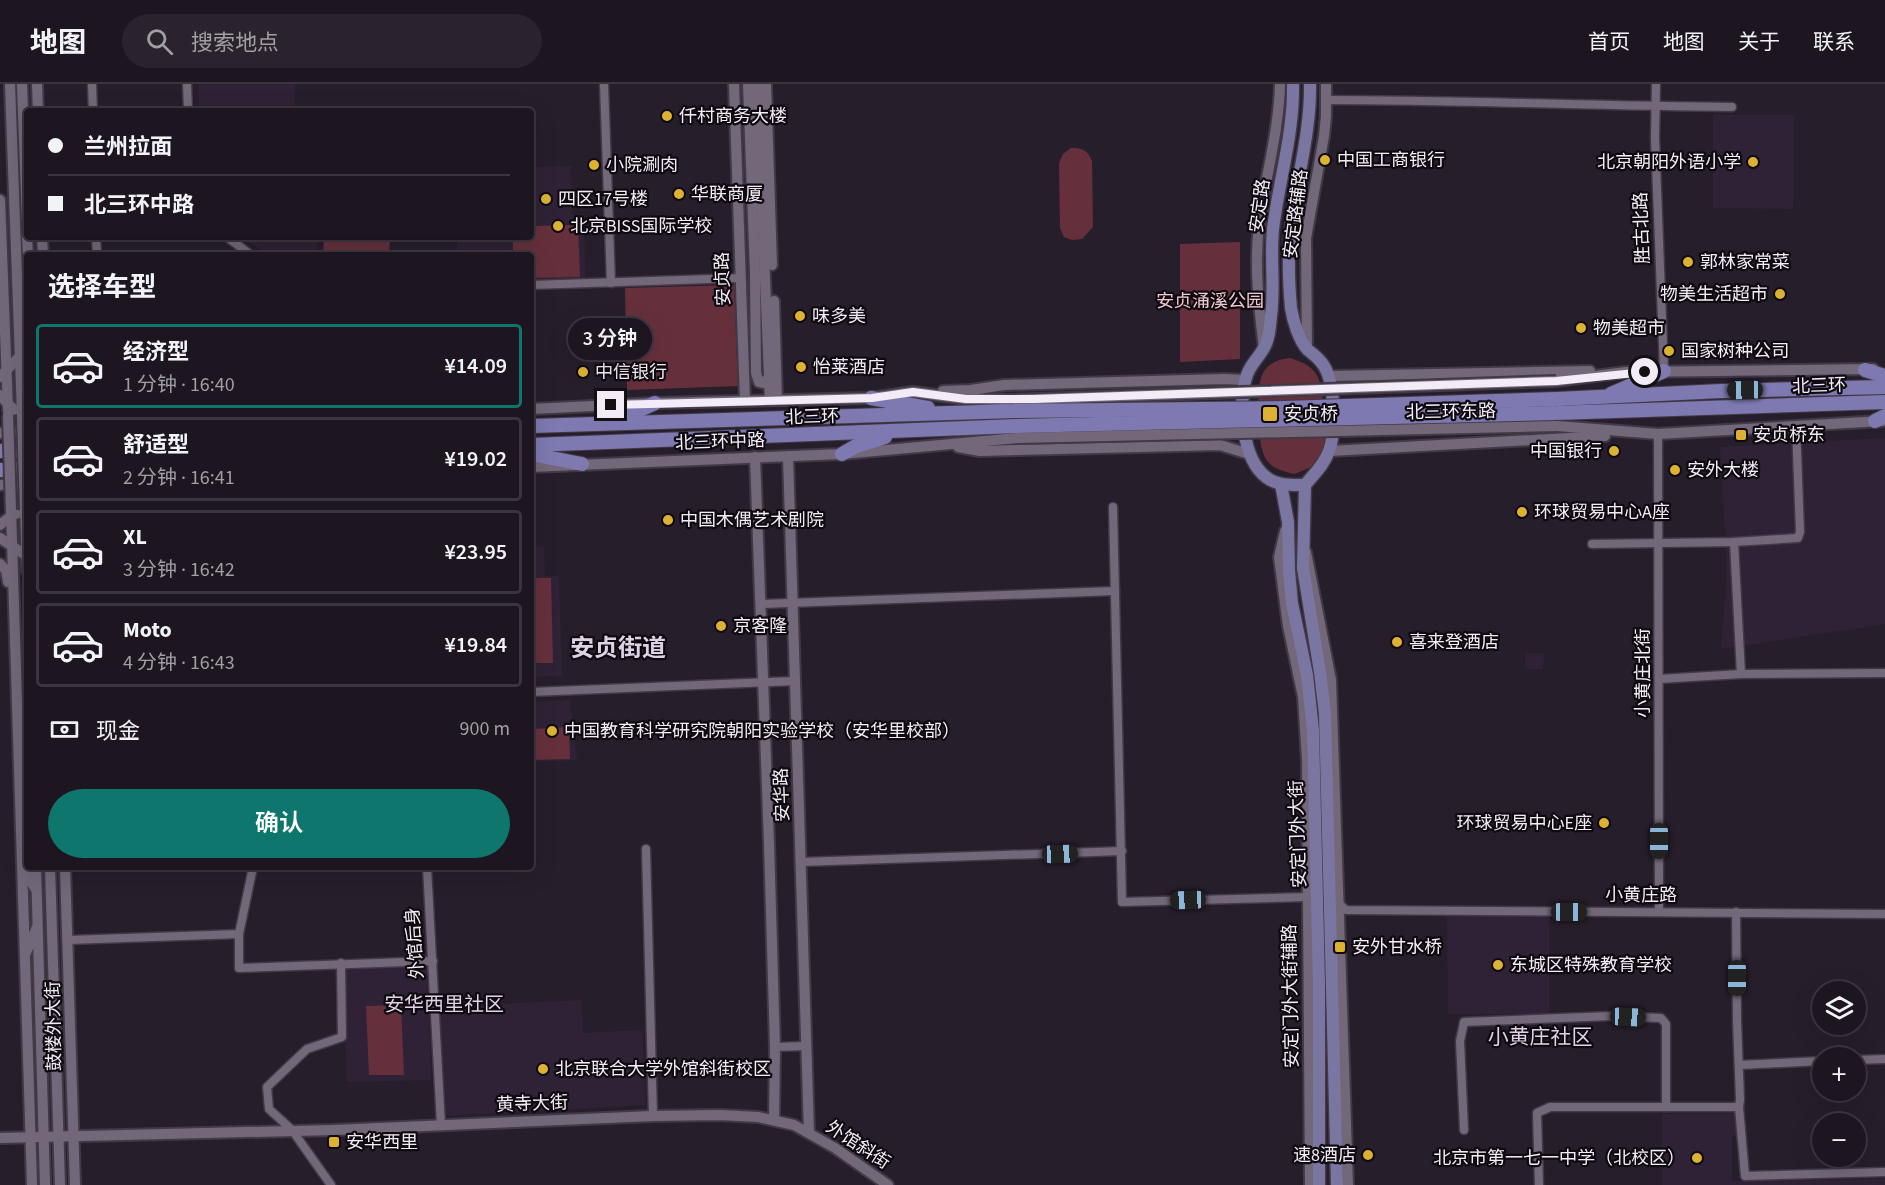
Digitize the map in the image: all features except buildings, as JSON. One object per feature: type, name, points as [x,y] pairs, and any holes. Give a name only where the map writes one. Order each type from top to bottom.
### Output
[{"type":"highway","points":[[1865,370],[1885,376]]},
{"type":"highway","points":[[1601,398],[1664,371]]},
{"type":"highway","name":"北三环","points":[[534,426],[938,412],[1013,406],[1556,413],[1601,398],[1721,391],[1885,387]]},
{"type":"highway","points":[[872,398],[922,406],[938,412]]},
{"type":"highway","name":"北三环","points":[[534,445],[905,432],[1017,432],[1885,402]]},
{"type":"highway","points":[[609,424],[654,403]]},
{"type":"highway","points":[[842,454],[856,446],[905,432]]},
{"type":"highway","points":[[0,452],[24,450]]},
{"type":"highway","points":[[534,455],[582,464]]},
{"type":"highway","points":[[0,470],[24,469]]},
{"type":"main road","name":"安定路","points":[[1264,350],[1273,296],[1273,232],[1289,140],[1293,84]]},
{"type":"main road","name":"安定路","points":[[1310,84],[1309,118],[1289,240],[1291,309],[1298,333],[1307,349],[1317,356],[1329,376]]},
{"type":"main road","points":[[1264,350],[1249,367],[1245,380],[1243,397],[1245,438],[1249,454],[1256,467],[1266,477],[1281,484],[1305,485],[1321,467],[1329,451],[1332,432],[1332,395],[1329,376]]},
{"type":"main road","name":"安定门外大街","points":[[1281,484],[1288,522],[1292,603],[1307,675],[1313,730],[1337,1185]]},
{"type":"main road","name":"安定门外大街","points":[[1305,485],[1304,579],[1325,714],[1319,1185]]},
{"type":"street","points":[[10,84],[24,478]]},
{"type":"street","points":[[22,84],[24,140]]},
{"type":"street","points":[[37,84],[38,108]]},
{"type":"street","points":[[92,84],[93,108]]},
{"type":"street","points":[[187,84],[188,108]]},
{"type":"street","points":[[604,84],[611,283]]},
{"type":"street","name":"安贞路","points":[[734,84],[745,401]]},
{"type":"street","name":"安贞路","points":[[748,84],[756,368]]},
{"type":"street","points":[[757,84],[766,195],[774,400]]},
{"type":"street","points":[[766,84],[769,378],[774,400]]},
{"type":"street","name":"安定路辅路","points":[[1264,350],[1259,301],[1258,236],[1280,84]]},
{"type":"street","name":"安定路辅路","points":[[1307,349],[1306,238],[1323,136],[1326,84]]},
{"type":"street","name":"胜古北路","points":[[1656,84],[1655,138],[1664,371]]},
{"type":"street","points":[[1326,100],[1449,100],[1657,108],[1732,107]]},
{"type":"street","name":"鼓楼外大街","points":[[0,200],[3,375],[11,513],[32,1185]]},
{"type":"street","points":[[738,222],[752,201]]},
{"type":"street","points":[[231,240],[247,252]]},
{"type":"street","points":[[534,285],[740,278]]},
{"type":"street","points":[[742,339],[756,368],[759,382],[763,383],[769,378]]},
{"type":"street","points":[[3,375],[21,355]]},
{"type":"street","name":"北三环东路","points":[[1013,406],[1556,381],[1626,372],[1885,369]]},
{"type":"street","points":[[1329,376],[1626,372]]},
{"type":"street","points":[[534,410],[654,403],[872,398],[913,392],[971,390],[1004,385],[1245,380]]},
{"type":"street","points":[[913,392],[1013,406]]},
{"type":"street","points":[[5,404],[22,414]]},
{"type":"street","points":[[1556,413],[1644,433]]},
{"type":"street","points":[[1329,451],[1658,434],[1882,419]]},
{"type":"street","points":[[1592,544],[1734,542],[1798,538],[1800,532],[1796,426]]},
{"type":"street","points":[[0,433],[24,432]]},
{"type":"street","name":"北三环中路","points":[[534,467],[842,454],[946,444],[1017,432]]},
{"type":"street","name":"小黄庄北街","points":[[1658,434],[1659,912]]},
{"type":"street","points":[[946,444],[980,452],[1220,445],[1249,454]]},
{"type":"street","name":"安华路","points":[[788,456],[809,1133]]},
{"type":"street","name":"安华路","points":[[755,457],[775,1047],[774,1120]]},
{"type":"street","points":[[0,484],[24,483]]},
{"type":"street","points":[[801,862],[1122,851],[1113,507]]},
{"type":"street","points":[[0,525],[11,513],[24,510]]},
{"type":"street","points":[[0,538],[24,554]]},
{"type":"street","points":[[1734,542],[1741,674]]},
{"type":"street","points":[[0,564],[8,575],[10,640],[16,659]]},
{"type":"street","points":[[760,604],[1115,591]]},
{"type":"street","points":[[1659,679],[1741,674],[1885,673]]},
{"type":"street","points":[[534,692],[795,681]]},
{"type":"street","points":[[646,849],[653,1116]]},
{"type":"street","name":"小黄庄路","points":[[1122,851],[1122,902],[1323,898],[1346,910],[1885,914]]},
{"type":"street","points":[[22,865],[24,868]]},
{"type":"street","points":[[25,870],[37,891]]},
{"type":"street","name":"鼓楼外大街","points":[[36,870],[45,1185]]},
{"type":"street","name":"鼓楼外大街","points":[[50,870],[60,1185]]},
{"type":"street","name":"鼓楼外大街","points":[[66,870],[75,1185]]},
{"type":"street","points":[[252,870],[239,934],[239,968],[433,961]]},
{"type":"street","name":"外馆后身","points":[[427,870],[441,1125]]},
{"type":"street","points":[[1323,898],[1348,1185]]},
{"type":"street","name":"安定门外大街辅路","points":[[1310,1185],[1323,898]]},
{"type":"street","points":[[1737,912],[1739,1107],[1745,1176],[1885,1172]]},
{"type":"street","points":[[25,955],[38,924]]},
{"type":"street","points":[[69,940],[239,934]]},
{"type":"street","points":[[331,1185],[292,1130],[269,1109],[267,1087],[307,1049],[342,1037],[341,963]]},
{"type":"street","points":[[1464,1130],[1460,1041],[1464,1022],[1611,1016],[1661,1018],[1666,1024],[1666,1107]]},
{"type":"street","points":[[775,1047],[806,1046]]},
{"type":"street","points":[[1866,1060],[1885,1059]]},
{"type":"street","points":[[1739,1065],[1812,1061]]},
{"type":"street","points":[[1539,1185],[1537,1113],[1550,1107],[1739,1107]]},
{"type":"street","name":"黄寺大街","points":[[0,1138],[441,1125],[653,1116],[720,1115],[774,1120]]},
{"type":"street","name":"外馆斜街","points":[[774,1120],[794,1125],[809,1133],[888,1185]]},
{"type":"shaded area","points":[[199,84],[294,84],[295,108],[199,108]]},
{"type":"shaded area","name":"北京朝阳外语小学","points":[[1713,115],[1794,115],[1793,209],[1713,208]]},
{"type":"shaded area","name":"北京BISS国际学校","points":[[571,166],[572,215],[584,215],[585,279],[534,280],[534,252],[457,252],[457,240],[534,240],[534,167]]},
{"type":"shaded area","points":[[244,240],[317,240],[317,252],[266,252]]},
{"type":"shaded area","points":[[1885,438],[1885,624],[1721,649],[1727,567],[1720,447]]},
{"type":"shaded area","points":[[544,546],[545,576],[559,576],[562,676],[534,677],[534,547]]},
{"type":"shaded area","points":[[1525,653],[1544,653],[1543,669],[1525,669]]},
{"type":"shaded area","name":"中国教育科学研究院朝阳实验学校（安华里校部）","points":[[570,700],[577,760],[534,762],[534,702]]},
{"type":"shaded area","name":"东城区特殊教育学校","points":[[1447,915],[1549,915],[1549,1014],[1448,1014]]},
{"type":"shaded area","points":[[427,964],[431,1080],[347,1082],[343,966]]},
{"type":"shaded area","name":"北京联合大学外馆斜街校区","points":[[581,1000],[583,1033],[642,1030],[646,1105],[442,1116],[439,1007]]},
{"type":"shaded area","name":"北京市第一七一中学（北校区）","points":[[1662,1114],[1737,1114],[1737,1136],[1732,1136],[1732,1181],[1885,1179],[1885,1185],[1662,1185]]},
{"type":"green space","points":[[1071,148],[1084,150],[1092,161],[1093,227],[1082,239],[1072,240],[1064,237],[1060,228],[1059,163],[1063,154]]},
{"type":"green space","points":[[578,225],[580,277],[534,278],[534,252],[513,252],[513,240],[534,240],[534,226]]},
{"type":"green space","points":[[324,240],[390,240],[389,252],[323,252]]},
{"type":"green space","name":"安贞涌溪公园","points":[[1240,242],[1240,359],[1180,362],[1180,244]]},
{"type":"green space","points":[[734,285],[738,386],[627,390],[625,288]]},
{"type":"green space","points":[[1290,358],[1310,367],[1319,379],[1325,427],[1325,438],[1320,457],[1313,466],[1294,474],[1282,471],[1266,459],[1261,442],[1258,416],[1260,380],[1263,373],[1275,362]]},
{"type":"green space","points":[[534,578],[551,578],[553,663],[534,663]]},
{"type":"green space","points":[[569,727],[570,759],[534,760],[534,729]]},
{"type":"green space","points":[[401,1005],[404,1075],[369,1075],[366,1006]]},
{"type":"place","name":"仟村商务大楼","points":[[667,116]]},
{"type":"place","name":"中国工商银行","points":[[1325,160]]},
{"type":"place","name":"北京朝阳外语小学","points":[[1753,162]]},
{"type":"place","name":"小院涮肉","points":[[594,165]]},
{"type":"place","name":"华联商厦","points":[[679,194]]},
{"type":"place","name":"四区17号楼","points":[[546,199]]},
{"type":"place","name":"北京BISS国际学校","points":[[558,226]]},
{"type":"place","name":"郭林家常菜","points":[[1688,262]]},
{"type":"place","name":"物美生活超市","points":[[1780,294]]},
{"type":"place","name":"味多美","points":[[800,316]]},
{"type":"place","name":"物美超市","points":[[1581,328]]},
{"type":"place","name":"国家树种公司","points":[[1669,351]]},
{"type":"place","name":"怡莱酒店","points":[[801,367]]},
{"type":"place","name":"中信银行","points":[[583,372]]},
{"type":"place","name":"安贞桥","points":[[1270,414]]},
{"type":"place","name":"安贞桥东","points":[[1741,435]]},
{"type":"place","name":"中国银行","points":[[1614,451]]},
{"type":"place","name":"安外大楼","points":[[1675,470]]},
{"type":"place","name":"环球贸易中心A座","points":[[1522,512]]},
{"type":"place","name":"中国木偶艺术剧院","points":[[668,520]]},
{"type":"place","name":"京客隆","points":[[721,626]]},
{"type":"place","name":"喜来登酒店","points":[[1397,642]]},
{"type":"place","name":"中国教育科学研究院朝阳实验学校（安华里校部）","points":[[552,731]]},
{"type":"place","name":"环球贸易中心E座","points":[[1604,823]]},
{"type":"place","name":"安外甘水桥","points":[[1340,947]]},
{"type":"place","name":"东城区特殊教育学校","points":[[1498,965]]},
{"type":"place","name":"北京联合大学外馆斜街校区","points":[[543,1069]]},
{"type":"place","name":"安华西里","points":[[334,1142]]},
{"type":"place","name":"速8酒店","points":[[1368,1155]]},
{"type":"place","name":"北京市第一七一中学（北校区）","points":[[1697,1158]]},
{"type":"district","name":"安贞街道","points":[[618,648]]},
{"type":"district","name":"安华西里社区","points":[[444,1005]]},
{"type":"district","name":"小黄庄社区","points":[[1540,1037]]},
{"type":"route","points":[[611,405],[872,398],[913,392],[966,399],[1011,400],[1556,381],[1626,372],[1645,372]]}]
